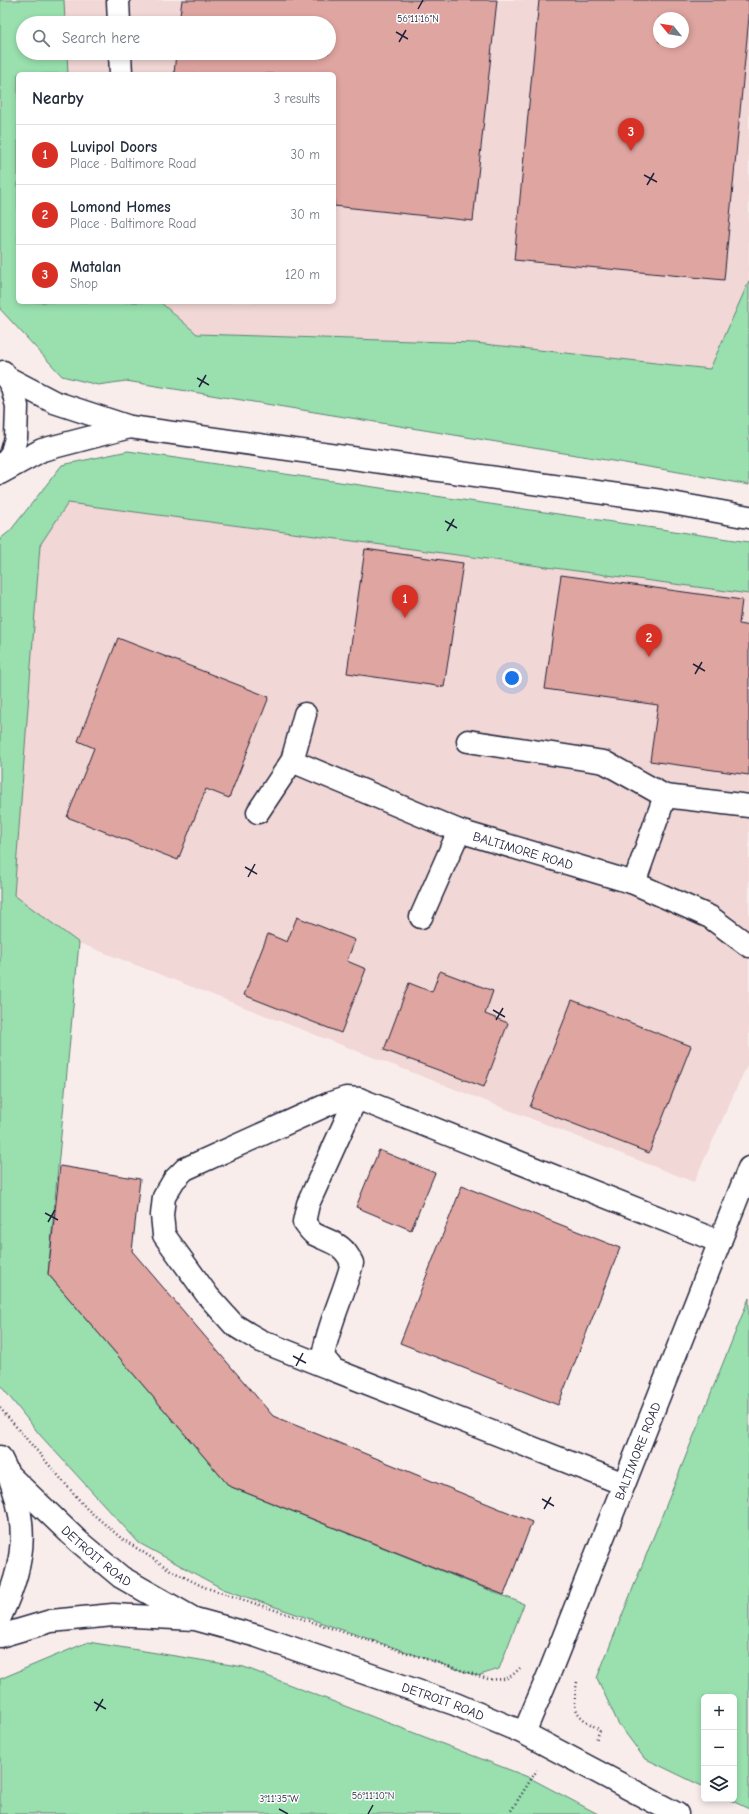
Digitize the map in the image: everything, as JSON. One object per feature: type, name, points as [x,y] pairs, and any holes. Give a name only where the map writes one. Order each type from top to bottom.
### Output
[{"type":"street","points":[[118,0],[119,16]]},
{"type":"street","points":[[120,60],[121,72]]},
{"type":"street","points":[[3,372],[54,402],[130,426],[661,501],[749,516]]},
{"type":"street","points":[[0,472],[11,455],[16,438],[17,406],[12,387],[3,372]]},
{"type":"street","points":[[0,472],[42,450],[130,426]]},
{"type":"street","points":[[258,812],[292,761],[306,714]]},
{"type":"street","points":[[468,741],[604,762],[665,796],[749,806]]},
{"type":"street","name":"BALTIMORE ROAD","points":[[292,761],[459,831],[634,882],[710,917],[749,946]]},
{"type":"street","points":[[634,882],[665,796]]},
{"type":"street","points":[[421,917],[459,831]]},
{"type":"street","points":[[624,1484],[261,1341],[234,1325],[208,1296],[164,1235],[162,1215],[164,1197],[174,1180],[185,1169],[331,1102],[346,1098],[359,1099],[720,1242]]},
{"type":"street","points":[[334,1370],[323,1357],[325,1340],[347,1284],[352,1263],[348,1253],[330,1240],[313,1233],[304,1222],[308,1204],[345,1121],[352,1107],[359,1099]]},
{"type":"street","name":"BALTIMORE ROAD","points":[[524,1733],[551,1669],[749,1168]]},
{"type":"street","points":[[0,1457],[10,1476],[19,1504],[22,1534],[20,1563],[12,1591],[0,1617]]},
{"type":"street","name":"DETROIT ROAD","points":[[10,1476],[78,1541],[121,1577],[195,1619]]},
{"type":"street","name":"DETROIT ROAD","points":[[0,1636],[52,1621],[113,1615],[195,1619],[257,1636],[440,1699],[524,1733],[677,1814]]},
{"type":"path","points":[[0,1408],[87,1509],[121,1538],[172,1571],[204,1587],[488,1679],[503,1680],[510,1678],[521,1668],[524,1662]]},
{"type":"path","points":[[578,1679],[575,1696],[575,1708],[583,1719],[600,1730],[585,1765]]},
{"type":"path","points":[[509,1814],[551,1747]]},
{"type":"shaded area","points":[[64,0],[749,0],[749,281],[711,369],[475,343],[196,334],[162,304],[336,304],[336,72],[68,72],[67,60],[336,60],[336,16],[65,16]]},
{"type":"shaded area","points":[[68,503],[749,594],[749,1061],[694,1182],[79,943],[14,895],[40,545]]},
{"type":"green space","points":[[0,0],[64,0],[65,16],[16,16],[16,60],[67,60],[68,72],[16,72],[16,304],[162,304],[197,334],[475,343],[710,369],[749,281],[749,485],[673,471],[126,381],[98,385],[62,376],[0,309]]},
{"type":"green space","points":[[128,451],[749,542],[749,594],[68,503],[40,545],[14,895],[79,943],[48,1274],[229,1486],[524,1604],[499,1669],[477,1676],[223,1589],[139,1543],[40,1435],[0,1385],[0,539],[10,531],[62,465]]},
{"type":"green space","points":[[749,1298],[749,1809],[734,1802],[737,1802],[737,1694],[701,1694],[701,1786],[644,1758],[618,1723],[597,1678]]},
{"type":"green space","points":[[88,1642],[244,1667],[528,1777],[598,1814],[0,1814],[0,1679]]},
{"type":"building","points":[[182,0],[497,0],[473,221],[336,206],[336,72],[174,72],[175,60],[336,60],[336,16],[180,16]]},
{"type":"building","points":[[539,0],[749,0],[749,17],[724,280],[514,260]]},
{"type":"building","points":[[365,549],[463,563],[444,687],[347,673]]},
{"type":"building","points":[[561,575],[742,600],[739,624],[749,626],[749,775],[650,761],[658,705],[545,689]]},
{"type":"building","points":[[118,638],[269,697],[229,798],[206,789],[178,860],[67,817],[94,748],[78,741]]},
{"type":"building","points":[[297,917],[355,940],[347,961],[366,969],[341,1033],[244,995],[268,934],[287,942]]},
{"type":"building","points":[[440,971],[493,991],[485,1014],[508,1023],[484,1087],[384,1050],[409,983],[432,992]]},
{"type":"building","points":[[572,1000],[691,1046],[649,1153],[530,1107]]},
{"type":"building","points":[[379,1150],[435,1173],[411,1230],[356,1207]]},
{"type":"building","points":[[60,1166],[140,1179],[132,1251],[273,1416],[532,1522],[504,1595],[229,1486],[48,1274]]},
{"type":"building","points":[[462,1186],[620,1248],[558,1405],[400,1343]]},
{"type":"place","name":"Matalan","points":[[631,151]]},
{"type":"place","name":"Luvipol Doors","points":[[405,618]]},
{"type":"place","name":"Lomond Homes","points":[[649,657]]}]
